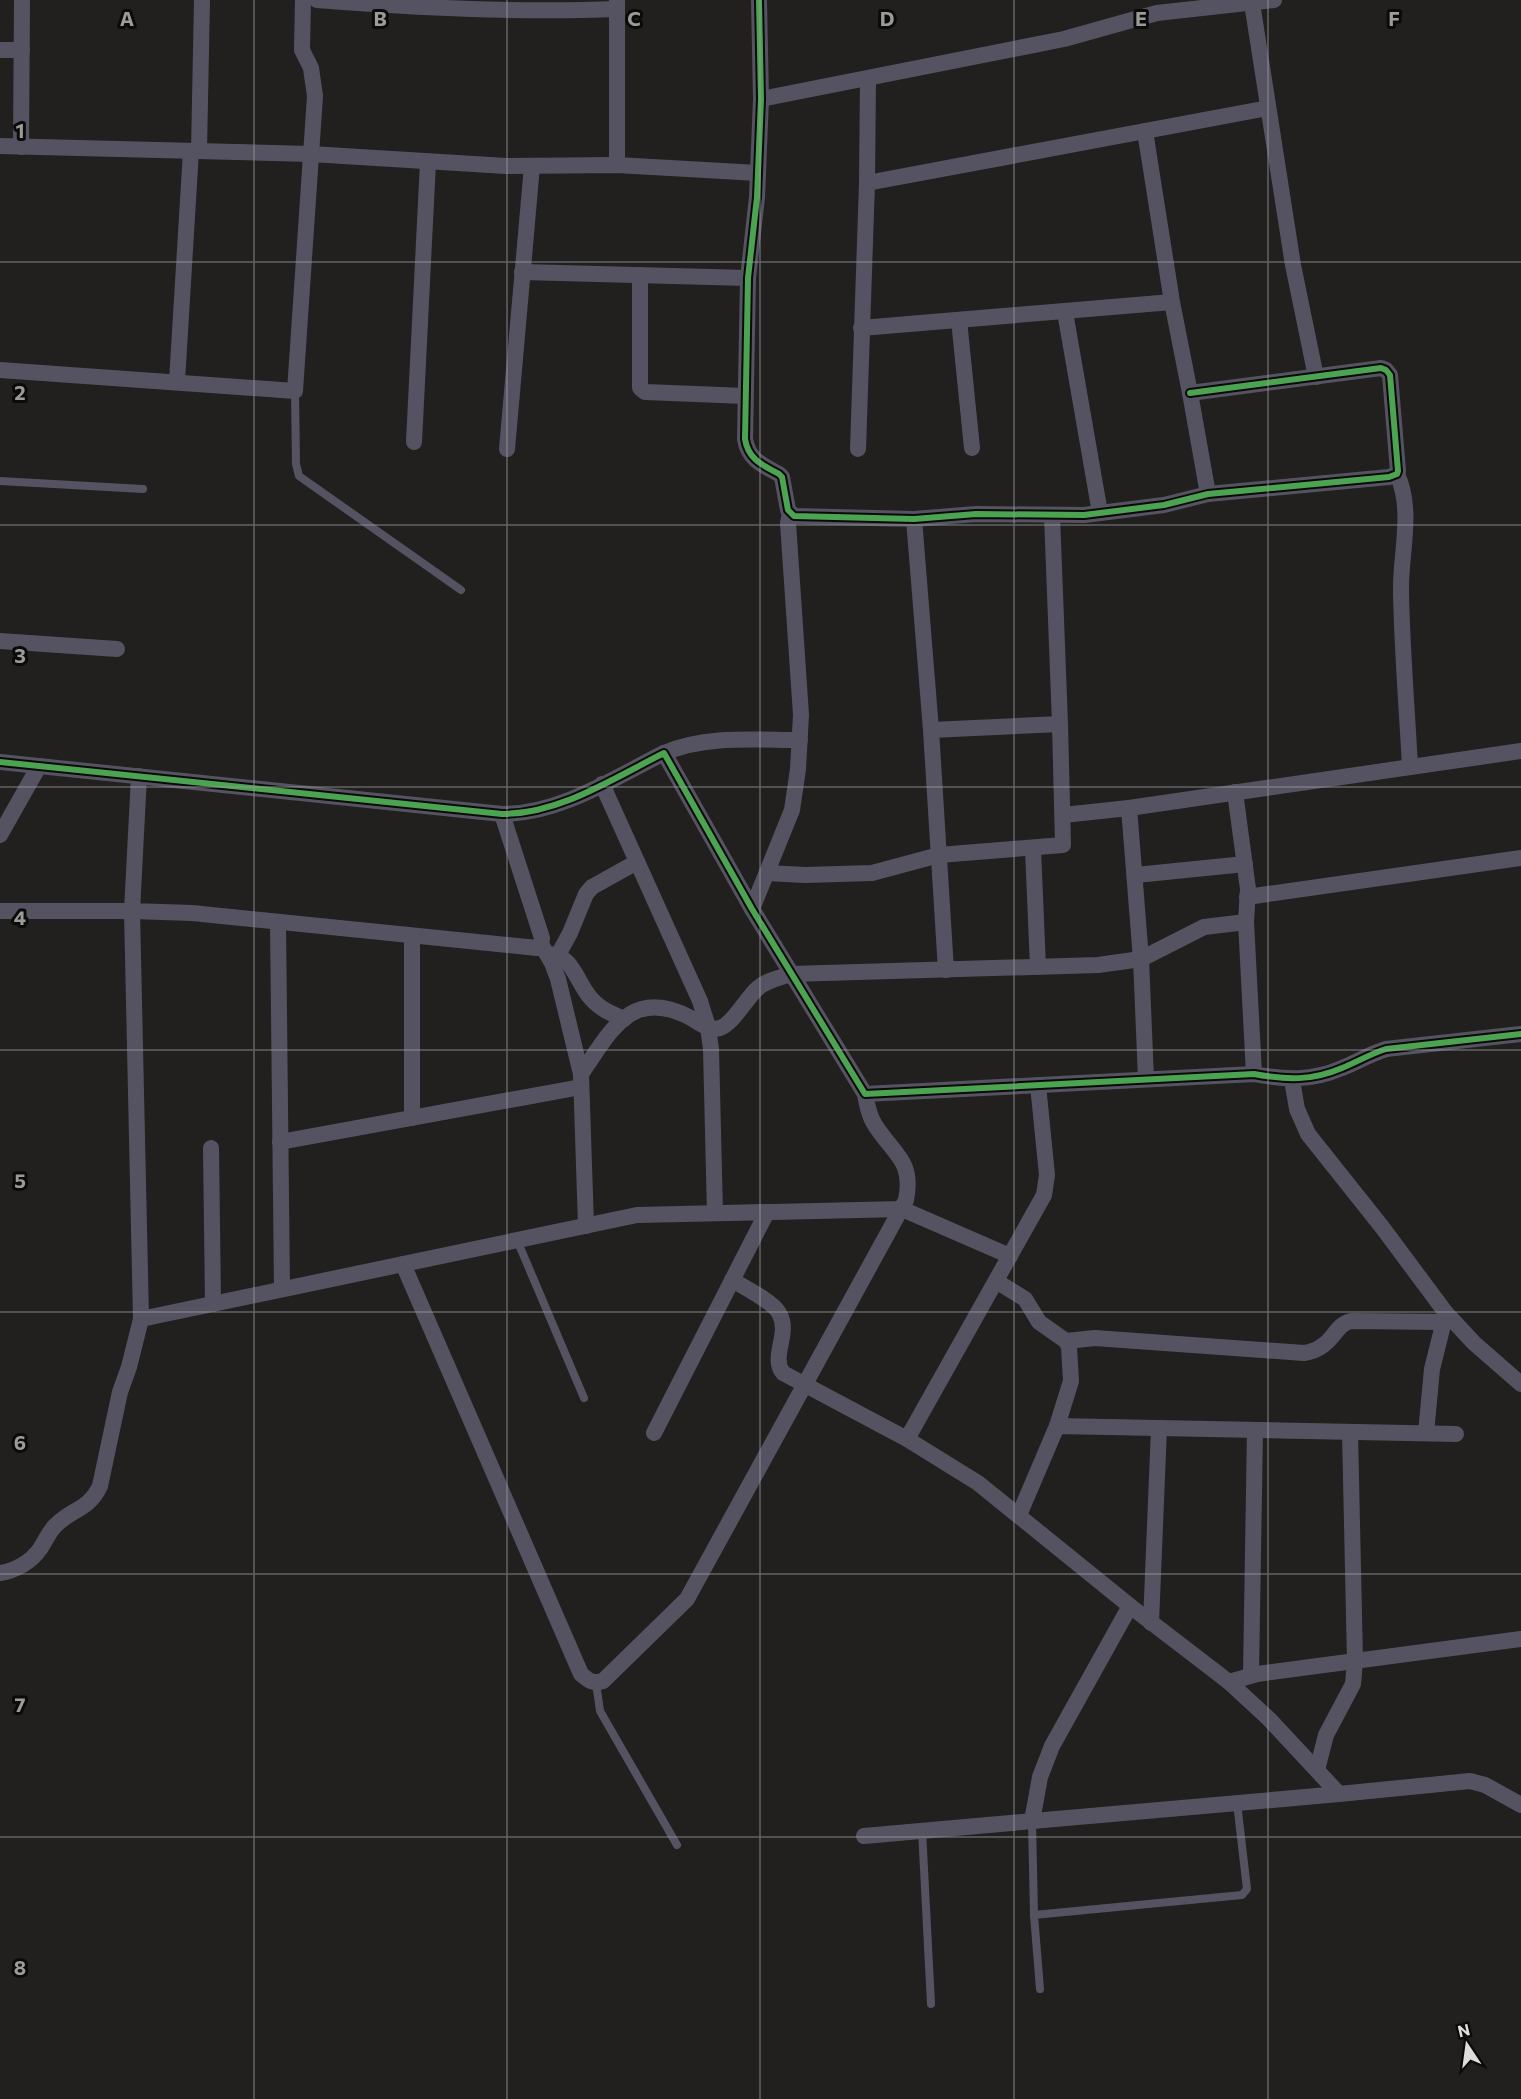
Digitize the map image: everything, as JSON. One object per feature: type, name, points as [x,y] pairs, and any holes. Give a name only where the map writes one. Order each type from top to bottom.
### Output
[{"type":"street","points":[[21,147],[22,0]]},
{"type":"street","points":[[177,381],[195,151],[202,0]]},
{"type":"street","points":[[0,370],[295,391],[315,96],[311,68],[302,50],[303,0]]},
{"type":"street","points":[[317,0],[433,9],[474,5],[556,11],[616,4],[617,165]]},
{"type":"street","points":[[752,909],[792,810],[798,769],[801,715],[788,523],[790,514],[782,477],[752,458],[746,449],[744,427],[748,278],[758,197],[761,99],[759,0]]},
{"type":"street","points":[[761,99],[1064,39],[1156,7],[1274,0]]},
{"type":"street","points":[[1252,3],[1293,265],[1316,377]]},
{"type":"street","points":[[0,50],[22,50]]},
{"type":"street","points":[[858,449],[867,183],[868,79]]},
{"type":"street","points":[[867,183],[1268,108]]},
{"type":"street","points":[[1145,131],[1172,302],[1208,494]]},
{"type":"street","points":[[0,146],[311,154],[428,162],[532,166],[617,165],[758,173]]},
{"type":"street","points":[[414,442],[428,162]]},
{"type":"street","points":[[507,448],[532,166]]},
{"type":"street","points":[[522,272],[748,278]]},
{"type":"street","points":[[640,275],[640,388],[645,392],[745,396]]},
{"type":"street","points":[[861,328],[1172,302]]},
{"type":"street","points":[[1065,312],[1100,513]]},
{"type":"street","points":[[959,320],[972,448]]},
{"type":"street","points":[[1190,393],[1386,369],[1389,375],[1397,474],[1406,516],[1401,592],[1410,766]]},
{"type":"street","points":[[790,514],[794,516],[914,519],[976,514],[1100,513],[1164,505],[1208,494],[1389,477],[1397,474]]},
{"type":"street","points":[[767,873],[815,875],[872,873],[939,855],[1063,845],[1052,515]]},
{"type":"street","points":[[914,519],[931,730],[946,970]]},
{"type":"street","points":[[0,640],[117,650]]},
{"type":"street","points":[[931,730],[1060,724]]},
{"type":"street","points":[[0,762],[523,814],[550,808],[679,746],[705,742],[800,740]]},
{"type":"street","points":[[1063,815],[1129,808],[1521,751]]},
{"type":"street","points":[[403,1264],[581,1674],[589,1682],[603,1681],[687,1599],[902,1209],[908,1188],[906,1168],[900,1156],[875,1126],[865,1094],[752,909],[664,753]]},
{"type":"street","points":[[0,835],[39,766]]},
{"type":"street","points":[[0,1573],[9,1572],[24,1564],[39,1550],[56,1525],[89,1504],[96,1494],[100,1486],[120,1392],[141,1319],[132,911],[139,776]]},
{"type":"street","points":[[602,784],[700,1000],[708,1028],[711,1048],[715,1213]]},
{"type":"street","points":[[1235,792],[1245,864],[1254,1074]]},
{"type":"street","points":[[1129,808],[1136,875],[1146,1079]]},
{"type":"street","points":[[502,813],[542,938],[558,979],[581,1081],[586,1226]]},
{"type":"street","points":[[1033,849],[1038,967]]},
{"type":"street","points":[[1247,897],[1521,858]]},
{"type":"street","points":[[549,951],[570,933],[586,894],[592,887],[637,862]]},
{"type":"street","points":[[1136,875],[1245,864]]},
{"type":"street","points":[[0,911],[192,913],[537,948],[549,951],[569,964],[588,995],[607,1012],[624,1019]]},
{"type":"street","points":[[278,922],[282,1289]]},
{"type":"street","points":[[280,1142],[412,1118],[581,1081],[606,1039],[624,1019],[640,1008],[648,1006],[681,1013],[708,1028],[722,1028],[755,990],[770,981],[791,974],[1098,965],[1141,959],[1204,927],[1246,922]]},
{"type":"street","points":[[412,936],[412,1118]]},
{"type":"street","points":[[865,1094],[1254,1074],[1292,1080],[1325,1075],[1386,1049],[1521,1034]]},
{"type":"street","points":[[1292,1080],[1297,1109],[1308,1134],[1382,1227],[1444,1318],[1521,1384]]},
{"type":"street","points":[[907,1439],[1044,1195],[1047,1185],[1038,1085]]},
{"type":"street","points":[[211,1148],[213,1304]]},
{"type":"street","points":[[141,1319],[637,1215],[902,1209],[1010,1256]]},
{"type":"street","points":[[654,1433],[767,1212]]},
{"type":"street","points":[[732,1280],[778,1311],[784,1327],[778,1360],[780,1369],[907,1439],[978,1483],[1151,1623],[1229,1682],[1269,1719],[1339,1794]]},
{"type":"street","points":[[996,1281],[1024,1299],[1040,1322],[1066,1341],[1095,1338],[1304,1353],[1324,1346],[1338,1329],[1351,1321],[1444,1318]]},
{"type":"street","points":[[1426,1433],[1432,1369],[1444,1318]]},
{"type":"street","points":[[1019,1515],[1057,1426],[1071,1380],[1066,1341]]},
{"type":"street","points":[[1057,1426],[1456,1434]]},
{"type":"street","points":[[1151,1623],[1159,1428]]},
{"type":"street","points":[[1251,1675],[1254,1430]]},
{"type":"street","points":[[1317,1770],[1326,1736],[1353,1684],[1355,1661],[1350,1432]]},
{"type":"street","points":[[1032,1821],[1040,1777],[1052,1746],[1130,1606]]},
{"type":"street","points":[[1229,1682],[1251,1675],[1521,1640]]},
{"type":"street","points":[[864,1836],[1470,1781],[1485,1785],[1521,1805]]},
{"type":"lane","points":[[295,391],[296,464],[299,476],[461,590]]},
{"type":"lane","points":[[0,481],[143,489]]},
{"type":"lane","points":[[517,1240],[584,1398]]},
{"type":"lane","points":[[596,1683],[600,1711],[677,1845]]},
{"type":"lane","points":[[1034,1915],[1242,1895],[1247,1889],[1238,1803]]},
{"type":"lane","points":[[1032,1821],[1034,1915],[1040,1989]]},
{"type":"lane","points":[[922,1830],[931,2004]]},
{"type":"cycle path","points":[[759,0],[761,99],[757,197],[748,278],[745,439],[749,452],[782,477],[788,510],[794,516],[914,519],[976,514],[1084,515],[1164,505],[1208,494],[1389,477],[1397,474],[1390,375],[1381,368],[1190,393]]},
{"type":"cycle path","points":[[0,762],[502,814],[545,808],[566,801],[664,753],[752,909],[865,1094],[1254,1074],[1288,1078],[1309,1077],[1348,1066],[1386,1049],[1521,1034]]}]
